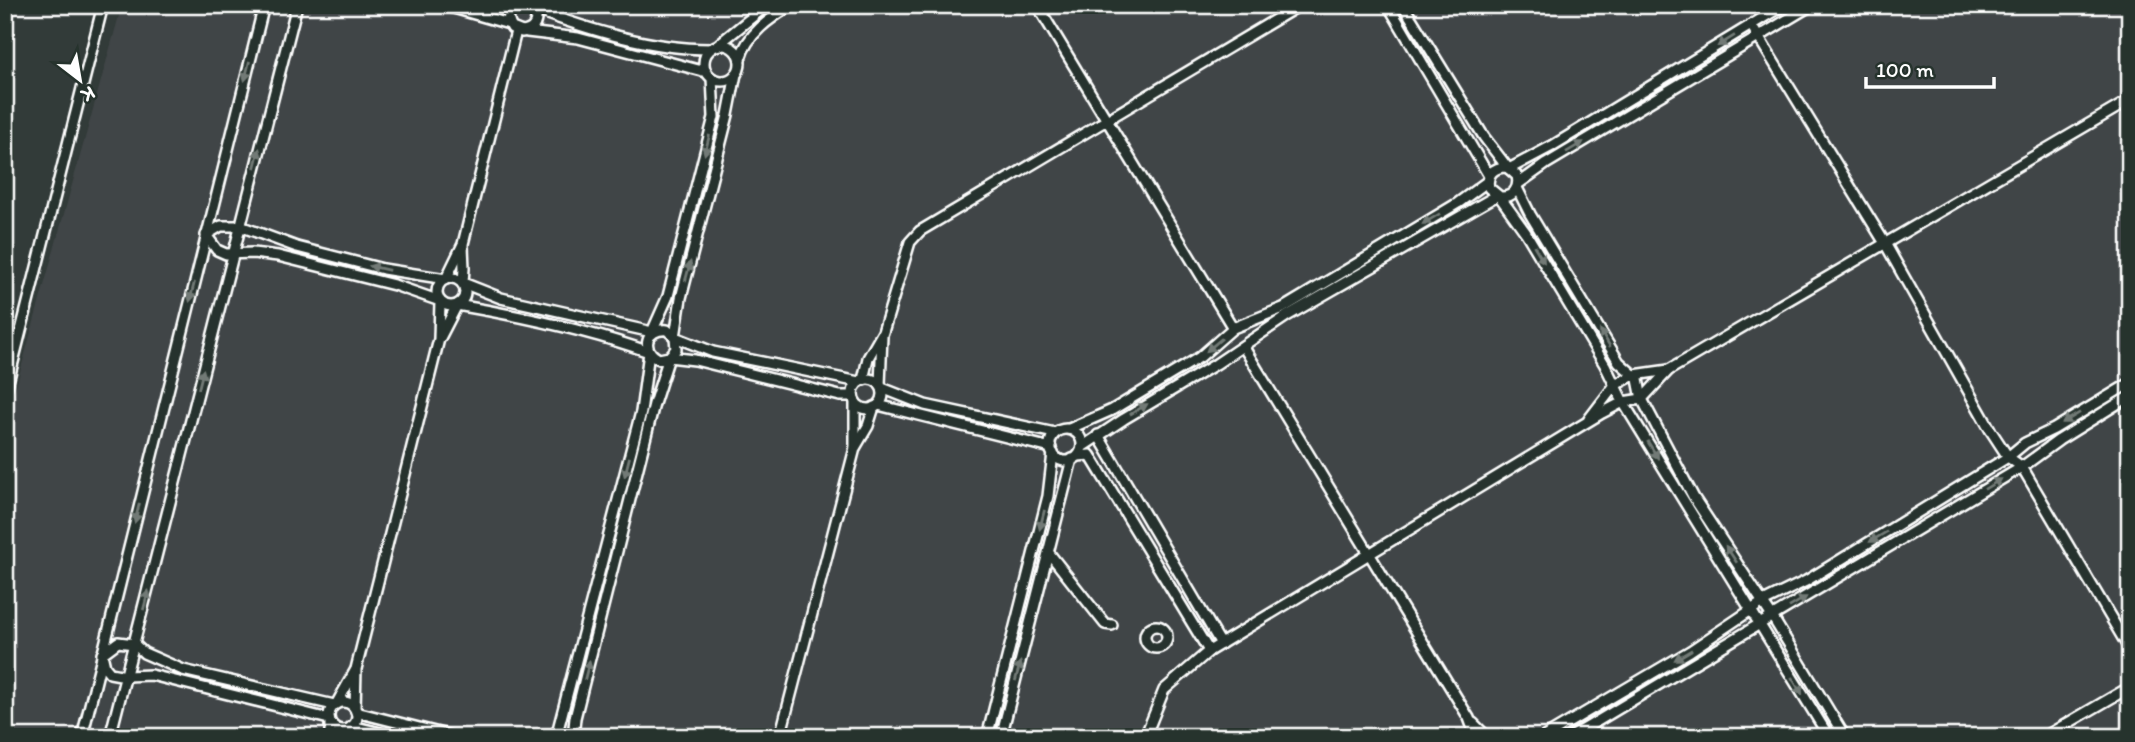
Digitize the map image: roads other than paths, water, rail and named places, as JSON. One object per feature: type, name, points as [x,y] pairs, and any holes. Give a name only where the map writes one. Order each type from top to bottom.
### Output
[{"type":"street","points":[[5,394],[103,5]]},
{"type":"street","points":[[82,737],[264,5]]},
{"type":"street","points":[[110,737],[297,5]]},
{"type":"street","points":[[443,5],[527,32],[578,38],[724,80],[736,74]]},
{"type":"street","points":[[350,730],[356,720],[356,669],[439,339],[438,287],[446,279],[463,244],[513,27],[509,14],[518,5]]},
{"type":"street","points":[[573,737],[644,424],[649,352],[647,341],[668,296],[714,117],[709,75],[704,59],[713,47],[727,40],[766,5]]},
{"type":"street","points":[[556,737],[611,532],[644,424],[669,357],[676,349],[675,337],[681,298],[743,48],[753,34],[792,5]]},
{"type":"street","points":[[1037,5],[1233,328]]},
{"type":"street","points":[[855,449],[854,389],[861,381],[868,358],[883,332],[910,242],[920,231],[1300,5]]},
{"type":"street","points":[[1388,5],[1488,179],[1489,188],[1526,233],[1623,401],[1759,625],[1828,734],[1838,726]]},
{"type":"street","points":[[1403,5],[1484,138],[1517,176],[1518,186],[1530,214],[1619,362],[1638,379],[1642,399],[1693,498],[1763,602],[1845,737]]},
{"type":"street","points":[[987,737],[1048,496],[1052,437],[1055,433],[1112,410],[1200,357],[1233,328],[1283,308],[1458,203],[1488,179],[1496,169],[1508,168],[1601,117],[1784,5]]},
{"type":"street","points":[[1077,454],[1098,435],[1287,316],[1498,197],[1508,197],[1518,186],[1607,128],[1812,5]]},
{"type":"street","points":[[527,32],[536,22],[532,7]]},
{"type":"street","points":[[532,7],[575,25],[648,43],[681,49],[728,46],[740,61]]},
{"type":"street","points":[[1751,25],[1886,245],[2008,457],[2022,467],[2130,650]]},
{"type":"street","points":[[644,56],[648,43]]},
{"type":"street","points":[[1145,737],[1164,690],[1209,651],[1585,423],[1623,401],[1642,399],[1669,370],[2130,100]]},
{"type":"street","points":[[1601,117],[1607,128]]},
{"type":"street","points":[[206,235],[221,226],[240,226],[297,247],[383,269],[456,279],[501,298],[652,332],[667,330],[675,337],[713,352],[861,381],[873,380],[881,387],[925,405],[1055,433]]},
{"type":"street","points":[[206,235],[217,250],[233,255],[253,253],[278,256],[394,285],[450,306],[495,311],[624,343],[649,352],[659,359],[669,357],[695,360],[854,399],[866,409],[876,406],[1052,450],[1059,459],[1077,454],[1090,455],[1209,651]]},
{"type":"street","points":[[439,339],[457,305],[465,296],[463,244]]},
{"type":"street","points":[[1337,275],[1342,285]]},
{"type":"street","points":[[1568,302],[1579,295]]},
{"type":"street","points":[[780,737],[855,449],[883,397],[883,332]]},
{"type":"street","points":[[1243,346],[1469,718],[1476,737]]},
{"type":"street","points":[[1585,423],[1615,385],[1634,375],[1669,370]]},
{"type":"street","points":[[1544,737],[1690,651],[1763,602],[1806,580],[2008,457],[2025,443],[2054,429],[2130,383]]},
{"type":"street","points":[[1571,737],[2022,467],[2059,440],[2130,396]]},
{"type":"street","points":[[1001,737],[1077,454],[1080,437],[1069,429]]},
{"type":"street","points":[[1098,435],[1221,644]]},
{"type":"street","points":[[611,532],[621,534]]},
{"type":"street","points":[[1049,553],[1105,624],[1112,625]]},
{"type":"street","points":[[592,605],[603,607]]},
{"type":"street","points":[[102,654],[118,642],[134,644],[144,653],[183,670],[336,704],[345,702],[355,710],[455,737]]},
{"type":"street","points":[[102,654],[110,673],[126,676],[151,675],[330,721],[341,730],[397,737]]},
{"type":"street","points":[[330,737],[330,711],[356,669]]},
{"type":"street","points":[[2044,737],[2130,687]]},
{"type":"street","points":[[570,689],[582,692]]},
{"type":"street","points":[[1469,718],[1487,737]]}]
